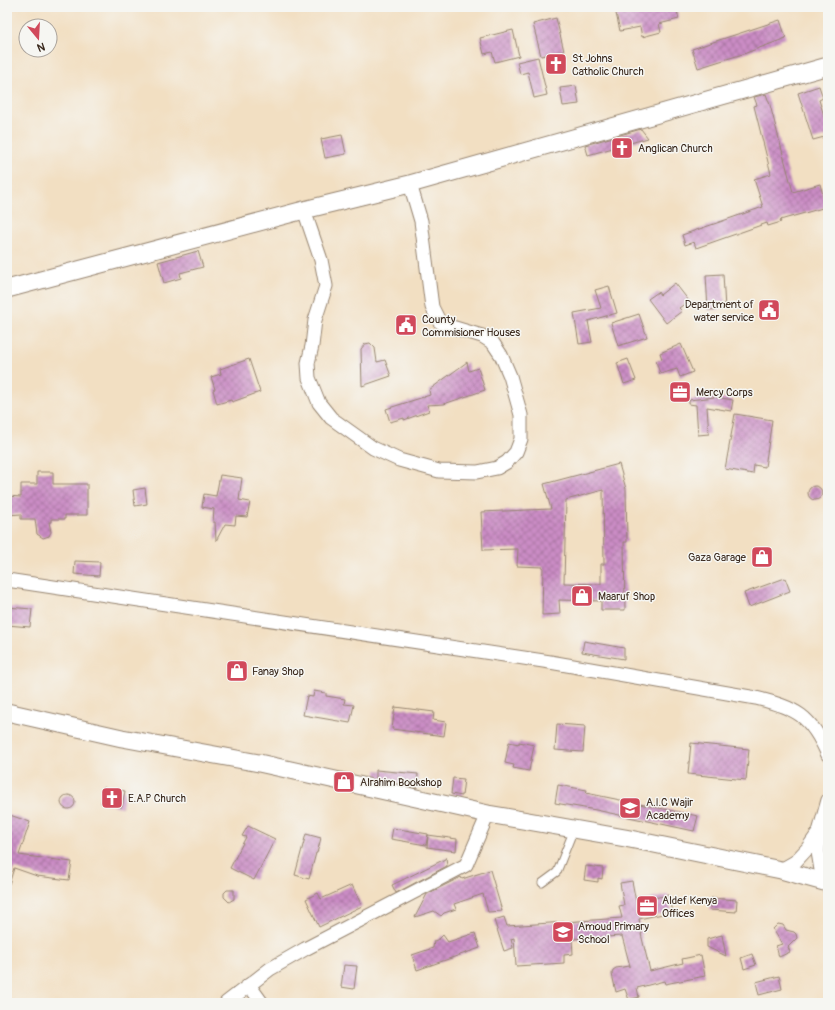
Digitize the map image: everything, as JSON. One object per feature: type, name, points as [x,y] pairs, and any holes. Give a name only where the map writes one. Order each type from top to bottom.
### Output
[{"type":"street","points":[[7,289],[304,210],[410,184],[828,66]]},
{"type":"street","points":[[304,210],[321,260],[326,286],[315,320],[312,346],[308,363],[309,378],[319,403],[331,418],[373,448],[399,460],[439,471],[477,472],[497,468],[507,462],[516,452],[521,439],[521,414],[510,376],[501,355],[493,343],[482,336],[445,325],[439,321],[435,315],[432,307],[421,221],[410,184]]},
{"type":"street","points":[[7,580],[550,662],[756,698],[780,704],[801,715],[816,730],[828,755]]},
{"type":"street","points":[[7,712],[122,738],[259,763],[488,814],[574,829],[781,870],[825,882],[818,852],[819,832],[828,800]]},
{"type":"street","points":[[226,1003],[270,969],[466,865],[488,814]]},
{"type":"street","points":[[781,870],[795,862],[807,849],[819,832]]},
{"type":"street","points":[[249,985],[262,1003]]},
{"type":"lane","points":[[542,884],[557,872],[574,829]]},
{"type":"building","points":[[625,7],[676,7],[679,19],[659,24],[661,32],[642,37],[640,27],[620,31],[615,9]]},
{"type":"building","points":[[556,18],[564,51],[541,56],[533,24]]},
{"type":"building","points":[[780,20],[786,38],[746,53],[698,68],[692,49]]},
{"type":"building","points":[[513,30],[519,56],[495,62],[492,52],[484,54],[480,38]]},
{"type":"building","points":[[538,57],[547,95],[534,98],[528,72],[520,74],[517,62]]},
{"type":"building","points":[[576,86],[579,104],[563,106],[560,88]]},
{"type":"building","points":[[819,86],[823,98],[819,100],[828,128],[828,136],[813,140],[798,93]]},
{"type":"building","points":[[766,94],[793,192],[820,184],[826,207],[780,220],[781,222],[768,226],[767,223],[696,248],[694,242],[685,245],[682,235],[763,207],[754,179],[771,174],[754,106],[757,105],[754,97]]},
{"type":"building","points":[[641,129],[648,138],[588,155],[585,145]]},
{"type":"building","points":[[342,135],[346,154],[325,158],[321,139]]},
{"type":"building","points":[[198,251],[203,267],[180,273],[181,278],[164,283],[158,262]]},
{"type":"building","points":[[723,274],[725,309],[708,310],[706,275]]},
{"type":"building","points":[[675,283],[689,301],[679,308],[682,311],[666,323],[648,299],[658,292],[660,295]]},
{"type":"building","points":[[609,286],[617,313],[588,321],[592,342],[579,344],[574,313],[601,308],[595,290]]},
{"type":"building","points":[[639,314],[647,337],[618,346],[611,323]]},
{"type":"building","points":[[370,343],[375,348],[377,362],[385,360],[391,376],[362,386],[361,349],[365,344]]},
{"type":"building","points":[[681,344],[693,372],[680,377],[677,369],[660,374],[656,361],[662,359],[660,353]]},
{"type":"building","points":[[249,359],[260,392],[232,402],[231,400],[217,404],[213,390],[215,389],[211,377],[221,374],[220,369]]},
{"type":"building","points":[[628,359],[636,380],[624,384],[617,363]]},
{"type":"building","points":[[467,362],[469,371],[478,368],[485,390],[444,404],[427,405],[429,411],[404,420],[404,418],[390,422],[386,409],[430,395],[429,390]]},
{"type":"building","points":[[715,397],[733,400],[731,411],[707,407],[709,434],[698,435],[696,405],[689,404],[689,400]]},
{"type":"building","points":[[735,414],[772,420],[765,467],[754,465],[753,474],[725,469]]},
{"type":"building","points":[[619,464],[626,489],[627,542],[624,542],[625,610],[601,610],[601,601],[559,600],[560,614],[542,615],[543,567],[517,566],[518,549],[483,550],[481,512],[551,509],[544,484]],"holes":[[[603,490],[604,564],[601,564],[601,584],[564,583],[566,500]]]},
{"type":"building","points":[[37,472],[53,472],[53,484],[87,484],[87,515],[65,515],[65,519],[51,519],[51,522],[49,522],[51,532],[49,536],[43,538],[37,534],[35,519],[21,519],[21,514],[7,515],[7,496],[21,497],[21,484],[37,484]]},
{"type":"building","points":[[220,475],[242,478],[239,500],[250,502],[247,517],[236,516],[235,525],[225,524],[216,541],[215,522],[213,522],[214,509],[202,507],[204,494],[216,496]]},
{"type":"building","points":[[815,486],[820,488],[822,493],[820,498],[815,500],[810,498],[808,493],[810,488]]},
{"type":"building","points":[[145,488],[147,504],[135,506],[133,490]]},
{"type":"building","points":[[75,561],[100,562],[99,576],[74,574]]},
{"type":"building","points":[[785,578],[790,591],[749,607],[744,593]]},
{"type":"building","points":[[7,607],[32,609],[30,627],[7,625]]},
{"type":"building","points":[[584,641],[624,648],[624,659],[582,652]]},
{"type":"building","points":[[314,691],[326,693],[326,696],[345,699],[344,704],[354,705],[350,723],[303,715],[307,696],[313,697]]},
{"type":"building","points":[[395,707],[434,712],[433,720],[446,722],[444,736],[392,729]]},
{"type":"building","points":[[557,724],[585,726],[583,752],[555,750]]},
{"type":"building","points":[[509,742],[534,745],[529,771],[513,768],[514,765],[505,763]]},
{"type":"building","points":[[691,743],[749,749],[746,780],[688,774]]},
{"type":"building","points":[[376,770],[418,774],[417,788],[376,779]]},
{"type":"building","points":[[453,778],[464,779],[462,796],[451,794]]},
{"type":"building","points":[[558,785],[587,790],[586,793],[698,816],[694,831],[596,810],[555,803]]},
{"type":"building","points":[[103,787],[125,791],[122,807],[101,803]]},
{"type":"building","points":[[68,795],[73,797],[75,802],[73,807],[68,809],[63,807],[61,802],[63,797]]},
{"type":"building","points":[[7,814],[30,822],[19,855],[72,862],[69,880],[37,876],[14,868],[9,884],[7,884]]},
{"type":"building","points":[[248,826],[275,839],[254,880],[230,868],[246,837],[242,836]]},
{"type":"building","points":[[393,828],[428,834],[426,845],[391,839]]},
{"type":"building","points":[[306,834],[321,838],[309,879],[295,875]]},
{"type":"building","points":[[428,835],[457,839],[456,851],[427,847]]},
{"type":"building","points":[[446,857],[447,866],[396,893],[392,885],[445,859]]},
{"type":"building","points":[[586,866],[603,868],[602,879],[598,878],[598,882],[584,880]]},
{"type":"building","points":[[490,870],[502,911],[488,912],[483,894],[454,904],[456,909],[444,913],[441,916],[434,911],[415,917],[427,894],[461,877],[462,879]]},
{"type":"building","points":[[632,881],[636,902],[668,895],[672,912],[639,919],[650,971],[683,963],[682,959],[701,955],[705,976],[665,984],[664,981],[637,988],[639,997],[629,1000],[625,989],[616,992],[612,974],[613,970],[616,968],[630,966],[622,936],[572,939],[573,954],[564,955],[564,963],[516,966],[514,938],[511,939],[513,948],[504,951],[494,920],[504,917],[507,926],[622,918],[619,906],[624,905],[620,883]]},
{"type":"building","points":[[352,885],[362,906],[319,927],[306,899],[318,893],[321,899]]},
{"type":"building","points":[[227,890],[234,890],[234,899],[229,902],[224,897],[224,893]]},
{"type":"building","points":[[711,898],[737,900],[736,912],[710,910]]},
{"type":"building","points":[[778,924],[783,925],[786,930],[794,932],[797,938],[788,947],[790,952],[779,957],[776,946],[782,944],[773,929]]},
{"type":"building","points":[[475,933],[480,948],[417,970],[412,955],[433,948],[434,941],[443,935],[448,942]]},
{"type":"building","points":[[722,935],[726,956],[707,947],[707,939]]},
{"type":"building","points":[[752,954],[756,965],[744,969],[741,958]]},
{"type":"building","points":[[344,965],[357,966],[354,989],[341,987]]},
{"type":"building","points":[[779,976],[782,989],[759,995],[756,982]]},
{"type":"place","name":"St Johns Catholic Church","points":[[556,64]]},
{"type":"place","name":"Anglican Church","points":[[622,148]]},
{"type":"place","name":"Department of water service","points":[[769,310]]},
{"type":"place","name":"County Commisioner Houses","points":[[406,325]]},
{"type":"place","name":"Mercy Corps","points":[[680,392]]},
{"type":"place","name":"Gaza Garage","points":[[762,557]]},
{"type":"place","name":"Maaruf Shop","points":[[582,596]]},
{"type":"place","name":"Fanay Shop","points":[[237,671]]},
{"type":"place","name":"Alrahim Bookshop","points":[[344,782]]},
{"type":"place","name":"E.A.P Church","points":[[112,798]]},
{"type":"place","name":"A.I.C Wajir Academy","points":[[630,808]]},
{"type":"place","name":"Aldef Kenya Offices","points":[[647,906]]},
{"type":"place","name":"Amoud Primary School","points":[[563,932]]}]
